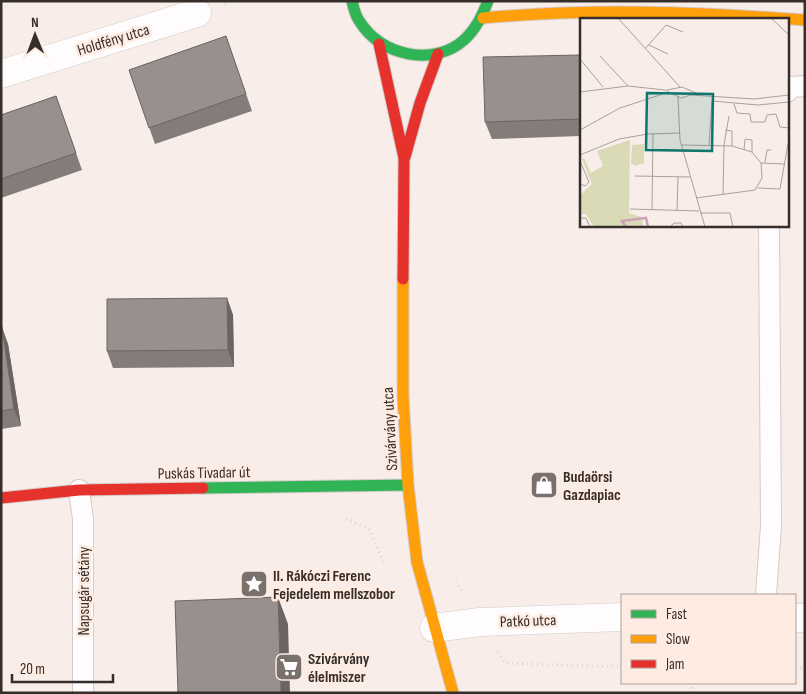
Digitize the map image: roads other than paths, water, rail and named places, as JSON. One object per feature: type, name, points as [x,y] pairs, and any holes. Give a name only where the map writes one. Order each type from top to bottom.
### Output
[{"type":"street","points":[[352,1],[356,16],[370,36],[379,44],[405,54],[422,56],[438,54],[456,46],[471,34],[483,18],[488,1]]},
{"type":"street","points":[[626,1],[661,11]]},
{"type":"street","points":[[340,6],[356,16]]},
{"type":"street","points":[[483,18],[534,12],[661,11],[773,18]]},
{"type":"street","name":"Holdfény utca","points":[[1,74],[197,13]]},
{"type":"street","points":[[788,19],[805,20]]},
{"type":"street","name":"Szivárvány utca","points":[[379,44],[404,158],[403,396],[408,485],[417,562],[453,693]]},
{"type":"street","name":"Szivárvány utca","points":[[404,158],[420,103],[438,54]]},
{"type":"street","name":"Puskás Tivadar út","points":[[1,498],[79,490],[408,485]]},
{"type":"street","name":"Patkó utca","points":[[434,628],[480,622],[621,617]]},
{"type":"lane","points":[[788,91],[792,87],[805,86]]},
{"type":"lane","points":[[766,594],[771,526],[769,226]]},
{"type":"lane","name":"Napsugár sétány","points":[[79,490],[83,519],[83,693]]},
{"type":"place","name":"Budaörsi Gazdapiac","points":[[544,485]]},
{"type":"place","name":"II. Rákóczi Ferenc Fejedelem mellszobor","points":[[254,584]]},
{"type":"place","name":"Szivárvány élelmiszer","points":[[289,667]]}]
